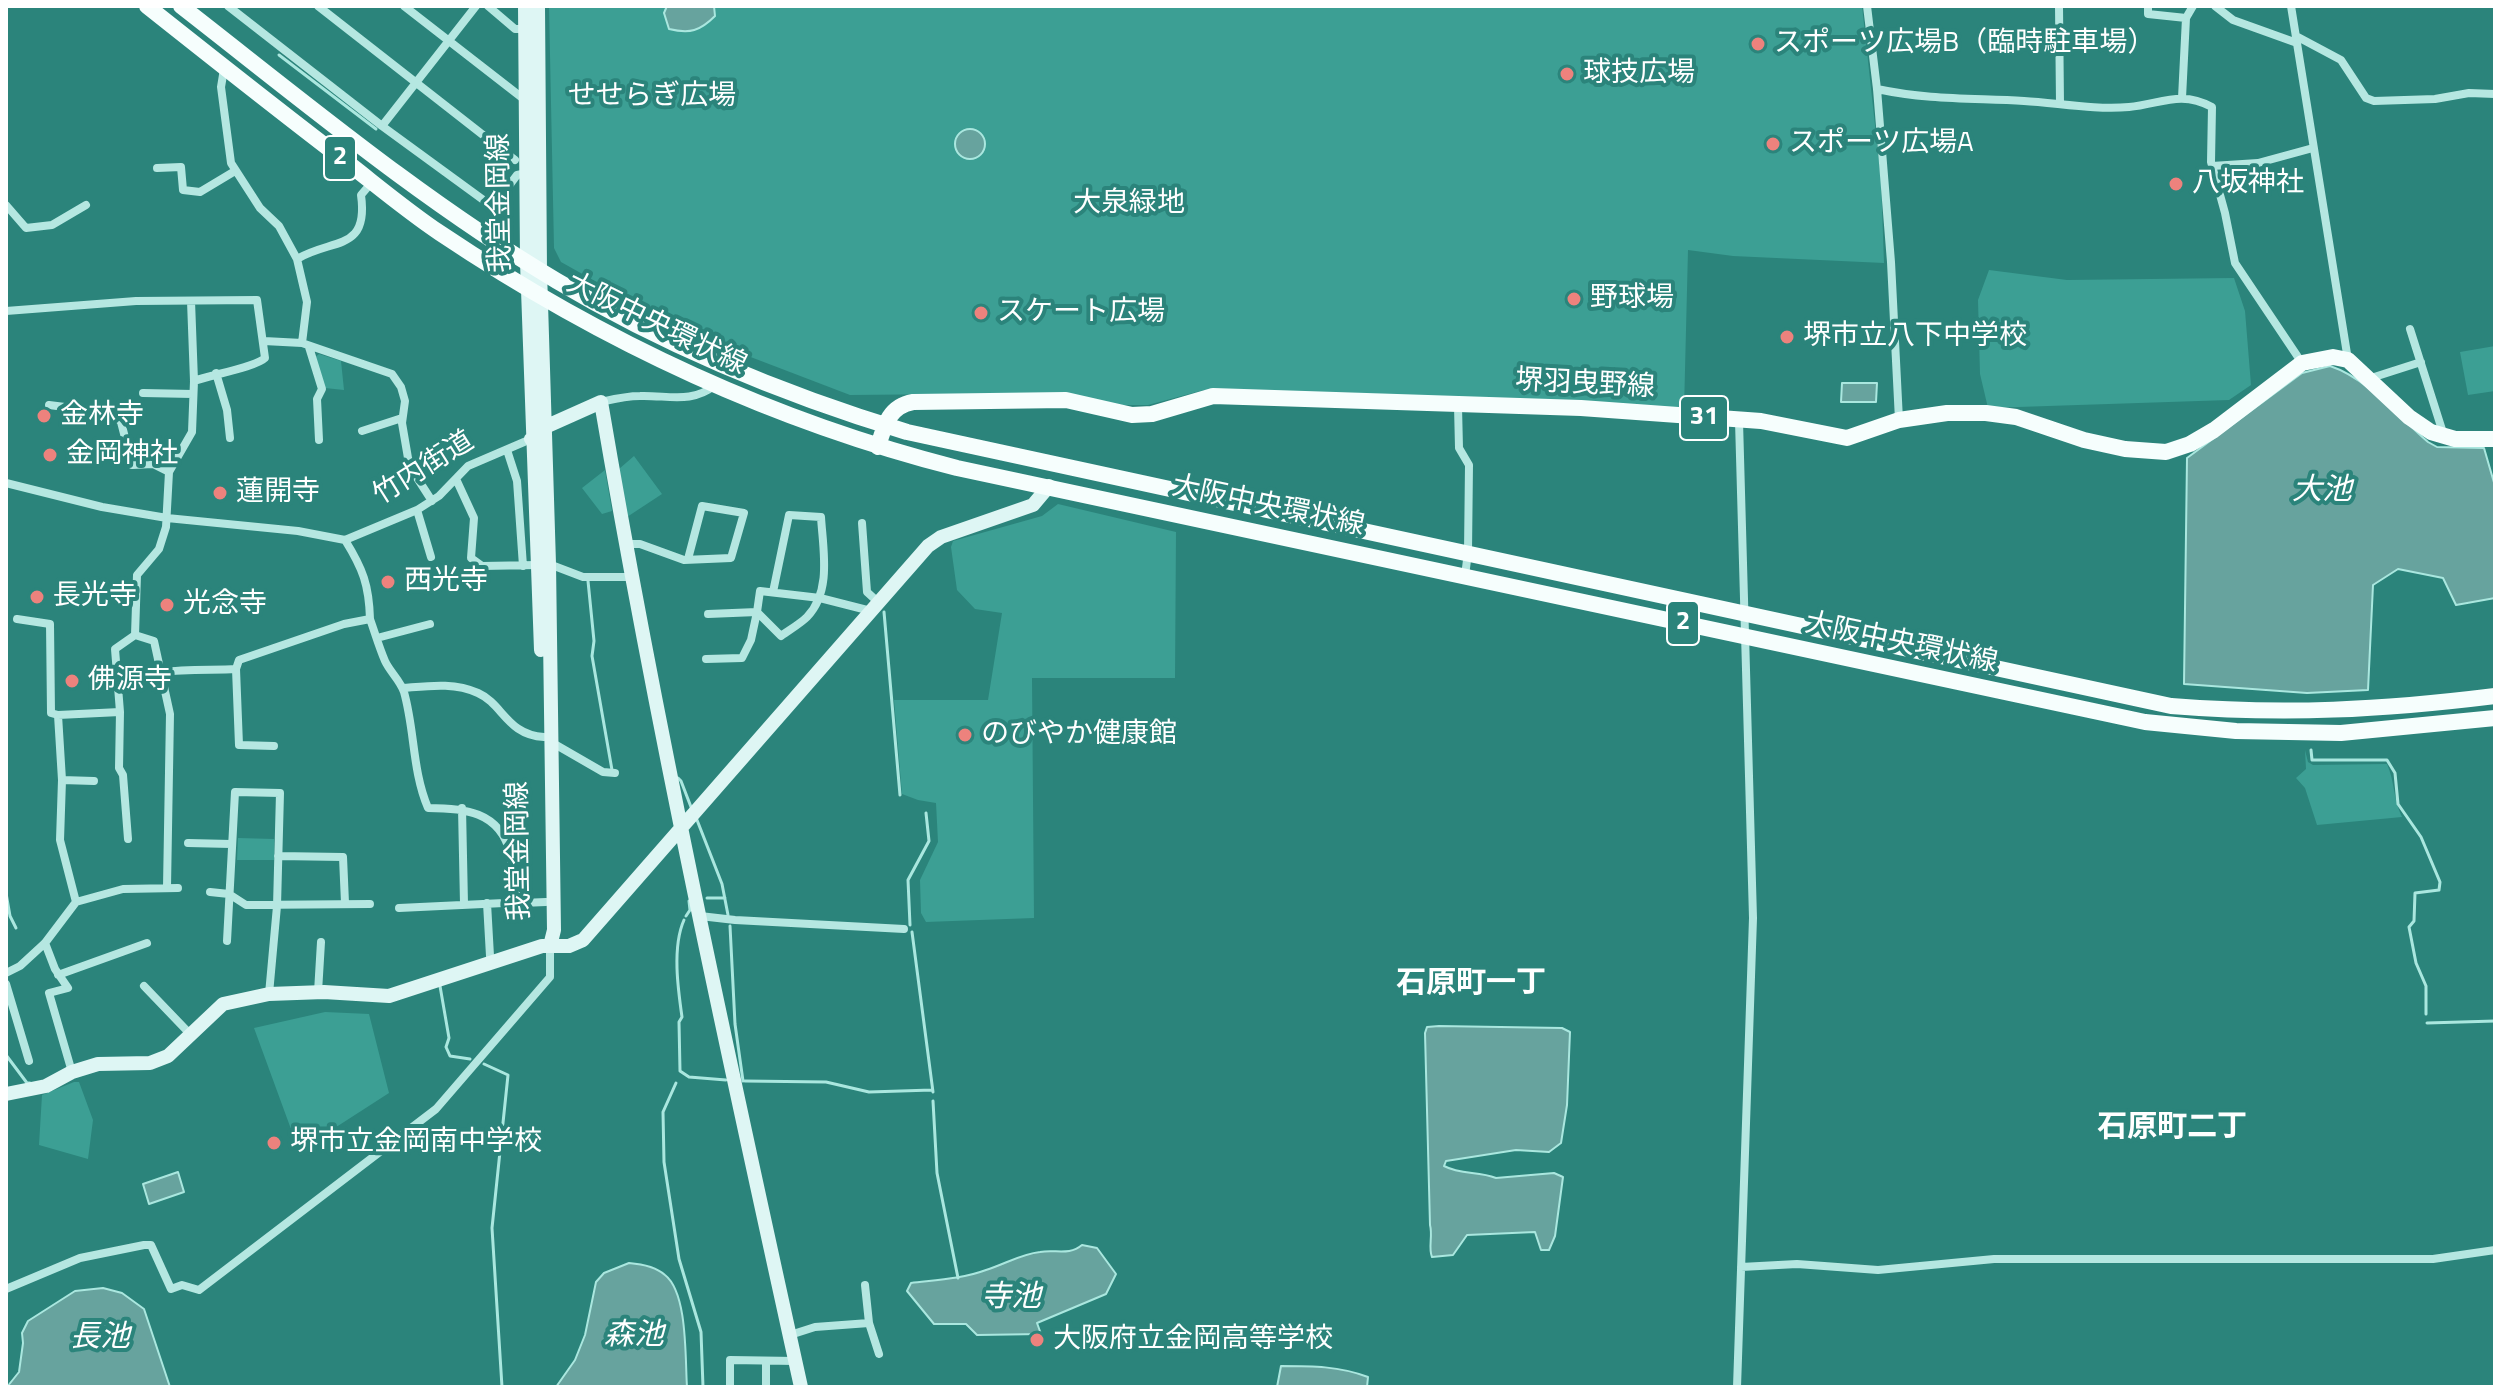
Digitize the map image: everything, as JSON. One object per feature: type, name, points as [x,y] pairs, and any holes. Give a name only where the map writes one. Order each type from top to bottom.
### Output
[{"type":"main road","name":"大阪中央環状線","points":[[147,6],[439,232],[535,293],[613,337],[715,385],[847,438],[957,468],[2129,719],[2273,733],[2341,733],[2495,718]]},
{"type":"main road","name":"大阪中央環状線","points":[[181,6],[434,201],[533,266],[608,309],[742,374],[884,425],[936,439],[2171,706],[2242,712],[2311,712],[2407,707],[2495,696]]},
{"type":"main road","points":[[2302,363],[2333,357],[2348,360],[2409,417],[2431,432],[2445,437],[2495,439]]},
{"type":"main road","name":"堺羽曳野線","points":[[884,425],[896,408],[913,402],[1066,400],[1132,415],[1152,414],[1213,396],[1581,408],[1785,425],[1847,438],[1899,420],[1947,413],[1986,413],[2016,417],[2125,449],[2166,452],[2190,444],[2214,430],[2302,363]]},
{"type":"main road","points":[[878,447],[884,425]]},
{"type":"street","points":[[228,6],[382,126],[493,207],[517,175],[527,173]]},
{"type":"street","points":[[318,6],[515,160]]},
{"type":"street","points":[[404,6],[526,101]]},
{"type":"street","points":[[382,126],[476,6]]},
{"type":"street","points":[[488,6],[515,29],[532,29]]},
{"type":"street","name":"我堂金岡線","points":[[525,6],[532,29],[533,266]]},
{"type":"street","name":"我堂金岡線","points":[[536,565],[545,427],[527,173],[526,101],[532,29],[538,6]]},
{"type":"street","points":[[1867,6],[1877,89],[1899,420]]},
{"type":"street","points":[[2059,6],[2060,104]]},
{"type":"street","points":[[2148,6],[2148,14],[2186,18]]},
{"type":"street","points":[[2182,98],[2186,18],[2193,6]]},
{"type":"street","points":[[2215,6],[2233,20],[2296,39],[2341,60],[2366,98],[2374,101],[2435,99],[2469,93],[2495,94]]},
{"type":"street","points":[[2291,6],[2348,360]]},
{"type":"street","points":[[224,67],[221,87],[228,153],[235,171],[260,208],[279,226],[297,259],[307,302],[305,345],[322,389],[317,399],[319,440]]},
{"type":"street","points":[[1877,89],[1951,100],[1977,98],[2129,107],[2161,99],[2182,98],[2212,107],[2212,166],[2235,263],[2302,363]]},
{"type":"street","points":[[2212,166],[2258,163],[2313,148]]},
{"type":"street","points":[[157,168],[181,167],[183,190],[200,192],[235,171]]},
{"type":"street","points":[[297,259],[311,251],[344,243],[355,236],[362,213],[361,195],[372,182]]},
{"type":"street","points":[[6,205],[26,228],[52,225],[86,205]]},
{"type":"street","name":"我堂金岡線","points":[[535,293],[531,439],[547,739],[554,930],[550,946]]},
{"type":"street","points":[[6,311],[136,301],[257,300],[265,358],[259,364],[194,381]]},
{"type":"street","points":[[135,635],[137,575],[159,549],[166,527],[169,472],[176,456],[190,439],[194,381],[191,301]]},
{"type":"street","points":[[2410,329],[2445,437]]},
{"type":"street","points":[[264,341],[305,345],[392,374],[401,387],[405,401],[402,418],[412,470],[432,501]]},
{"type":"street","points":[[2367,380],[2421,362]]},
{"type":"street","points":[[216,373],[227,410],[230,438]]},
{"type":"street","name":"竹内街道","points":[[345,540],[417,510],[432,501],[476,461],[531,439],[545,427],[601,402],[639,396],[689,398],[704,394],[715,385]]},
{"type":"street","points":[[143,393],[193,394]]},
{"type":"street","points":[[601,402],[630,577],[801,1387]]},
{"type":"street","points":[[49,405],[113,413],[121,422],[132,465],[153,464],[169,472]]},
{"type":"street","points":[[1458,406],[1459,448],[1469,465],[1465,576]]},
{"type":"street","points":[[362,431],[402,418]]},
{"type":"street","points":[[1737,1387],[1753,918],[1739,421]]},
{"type":"street","points":[[507,450],[536,565]]},
{"type":"street","points":[[456,479],[474,518],[471,558],[482,566],[536,565],[583,577],[630,577]]},
{"type":"street","points":[[6,483],[102,507],[167,518],[234,523],[345,540],[360,564],[369,589],[370,619],[385,663],[403,688],[419,787],[428,808],[462,808],[490,821],[505,839],[510,852],[513,882],[522,903],[546,902]]},
{"type":"street","points":[[6,1094],[46,1086],[72,1070],[98,1064],[150,1063],[168,1056],[223,1004],[269,994],[318,992],[389,996],[542,946],[569,946],[583,940],[928,546],[941,537],[1033,505],[1049,486]]},
{"type":"street","points":[[625,544],[640,544],[688,559],[731,558],[744,513],[702,506],[688,559]]},
{"type":"street","points":[[417,510],[431,557]]},
{"type":"street","points":[[708,614],[757,612],[781,636],[807,617],[820,598],[824,577],[821,517],[789,515],[773,592]]},
{"type":"street","points":[[862,523],[867,592],[875,606]]},
{"type":"street","points":[[706,659],[742,658],[751,640],[760,591],[875,606]]},
{"type":"street","points":[[17,619],[50,624],[51,713],[120,712]]},
{"type":"street","points":[[274,746],[239,745],[236,669],[239,660],[344,624],[370,619]]},
{"type":"street","points":[[377,638],[430,624]]},
{"type":"street","points":[[135,635],[154,641],[170,714],[167,887]]},
{"type":"street","points":[[128,839],[123,775],[119,768],[120,712],[115,649],[135,635]]},
{"type":"street","points":[[118,686],[130,678],[236,669]]},
{"type":"street","points":[[403,688],[440,685],[477,692],[512,725],[547,739],[603,772],[615,773]]},
{"type":"street","points":[[58,715],[62,780],[60,840],[76,902]]},
{"type":"street","name":"我堂金岡線","points":[[547,739],[546,902],[550,946]]},
{"type":"street","points":[[62,780],[94,781]]},
{"type":"street","points":[[227,941],[235,792],[280,793],[277,906],[269,994]]},
{"type":"street","points":[[462,808],[464,904]]},
{"type":"street","points":[[188,843],[231,844]]},
{"type":"street","points":[[278,856],[343,857],[345,903]]},
{"type":"street","points":[[6,973],[20,966],[45,943],[76,902],[123,889],[178,888]]},
{"type":"street","points":[[210,892],[229,894],[246,905],[370,904]]},
{"type":"street","points":[[487,903],[490,956]]},
{"type":"street","points":[[399,908],[504,903]]},
{"type":"street","points":[[700,916],[904,929]]},
{"type":"street","points":[[318,992],[321,942]]},
{"type":"street","points":[[45,943],[58,975],[68,988],[49,993],[72,1070]]},
{"type":"street","points":[[58,975],[147,943]]},
{"type":"street","points":[[6,1289],[80,1258],[151,1245],[171,1289],[182,1285],[199,1290],[436,1109],[550,977],[550,946]]},
{"type":"street","points":[[6,984],[29,1061]]},
{"type":"street","points":[[144,986],[191,1035]]},
{"type":"street","points":[[1741,1267],[1797,1264],[1878,1270],[1994,1259],[2433,1259],[2495,1250]]},
{"type":"street","points":[[865,1285],[869,1323],[879,1354]]},
{"type":"street","points":[[790,1335],[815,1327],[869,1323]]},
{"type":"street","points":[[730,1387],[730,1360],[795,1361]]},
{"type":"street","points":[[766,1361],[766,1387]]},
{"type":"green space","name":"大泉緑地","points":[[549,6],[1862,6],[1881,180],[1884,263],[1733,256],[1688,250],[1684,410],[1358,393],[1204,390],[1148,405],[1116,405],[1061,393],[850,395],[748,356],[643,308],[561,262],[554,248]]},
{"type":"green space","points":[[1989,270],[2067,280],[2234,278],[2245,311],[2251,385],[2229,400],[1988,408],[1980,374],[1978,300]]},
{"type":"green space","points":[[2495,346],[2495,391],[2468,395],[2460,352]]},
{"type":"green space","points":[[319,354],[341,361],[344,390],[325,388],[314,358]]},
{"type":"green space","points":[[634,456],[662,494],[627,517],[619,469]]},
{"type":"green space","points":[[605,470],[612,511],[602,514],[582,488]]},
{"type":"green space","name":"のびやか健康館","points":[[1058,504],[1176,532],[1175,678],[1032,678],[1034,918],[926,922],[921,913],[920,880],[938,842],[936,803],[902,794],[894,700],[988,700],[1002,613],[975,609],[957,590],[951,547],[953,541],[1042,516]]},
{"type":"green space","points":[[2305,750],[2308,762],[2313,765],[2387,764],[2402,817],[2317,825],[2305,788],[2296,778],[2306,769]]},
{"type":"green space","points":[[238,838],[274,839],[274,860],[237,860]]},
{"type":"green space","points":[[325,1012],[369,1014],[389,1093],[299,1151],[254,1028]]},
{"type":"green space","points":[[79,1082],[93,1120],[88,1159],[39,1145],[42,1095]]},
{"type":"water","points":[[667,6],[714,6],[715,16],[694,30],[669,29],[664,13]]},
{"type":"water","points":[[970,129],[981,133],[985,144],[981,155],[970,159],[959,155],[955,144],[959,133]]},
{"type":"water","name":"大池","points":[[2330,366],[2357,379],[2437,447],[2484,448],[2495,486],[2495,598],[2456,605],[2443,578],[2398,569],[2373,585],[2368,690],[2307,693],[2184,684],[2187,458],[2302,373]]},
{"type":"water","points":[[1842,383],[1877,383],[1876,402],[1841,402]]},
{"type":"water","points":[[1427,1027],[1562,1028],[1570,1032],[1567,1105],[1561,1143],[1549,1152],[1516,1150],[1446,1161],[1444,1166],[1496,1178],[1554,1173],[1563,1177],[1555,1236],[1549,1250],[1541,1250],[1535,1232],[1467,1235],[1453,1255],[1432,1257],[1425,1033]]},
{"type":"water","points":[[178,1172],[184,1192],[149,1204],[143,1184]]},
{"type":"water","name":"寺池","points":[[1082,1245],[1097,1248],[1116,1274],[1106,1294],[1037,1323],[1041,1334],[977,1335],[966,1324],[934,1324],[907,1291],[911,1283],[968,1275],[1026,1255],[1067,1251]]},
{"type":"water","name":"森池","points":[[629,1263],[657,1269],[672,1284],[678,1296],[684,1327],[687,1387],[556,1387],[575,1360],[585,1335],[596,1282],[604,1273]]},
{"type":"water","name":"長池","points":[[103,1288],[122,1293],[144,1309],[170,1387],[7,1387],[19,1372],[22,1333],[28,1321],[75,1291]]},
{"type":"water","points":[[1281,1366],[1347,1371],[1368,1377],[1367,1387],[1277,1387]]},
{"type":"waterway","points":[[279,55],[376,129]]},
{"type":"waterway","points":[[588,581],[594,641],[592,656],[612,770]]},
{"type":"waterway","points":[[884,612],[900,795]]},
{"type":"waterway","points":[[2311,750],[2312,760],[2387,760],[2395,773],[2398,804],[2421,837],[2440,882],[2439,890],[2415,893],[2414,921],[2409,927],[2416,963],[2426,986],[2426,1014]]},
{"type":"waterway","points":[[678,778],[691,807]]},
{"type":"waterway","points":[[910,925],[908,880],[929,841],[926,813]]},
{"type":"waterway","points":[[697,820],[722,884],[728,915]]},
{"type":"waterway","points":[[6,893],[10,916],[16,928]]},
{"type":"waterway","points":[[707,898],[725,898]]},
{"type":"waterway","points":[[686,916],[690,910],[689,901]]},
{"type":"waterway","points":[[684,920],[677,955],[682,1017],[679,1022],[680,1071],[689,1077],[726,1080]]},
{"type":"waterway","points":[[730,926],[735,1024],[743,1081]]},
{"type":"waterway","points":[[912,932],[933,1092]]},
{"type":"waterway","points":[[440,986],[449,1038],[446,1047],[450,1056],[470,1059]]},
{"type":"waterway","points":[[2427,1023],[2495,1021]]},
{"type":"waterway","points":[[6,1055],[30,1083]]},
{"type":"waterway","points":[[484,1064],[508,1075],[492,1228],[502,1387]]},
{"type":"waterway","points":[[745,1081],[826,1082],[869,1092],[932,1090]]},
{"type":"waterway","points":[[676,1083],[663,1112],[664,1162],[679,1259],[701,1332],[703,1387]]},
{"type":"waterway","points":[[933,1101],[937,1173],[958,1278]]},
{"type":"place","name":"スポーツ広場B（臨時駐車場）","points":[[1758,44]]},
{"type":"place","name":"球技広場","points":[[1567,74]]},
{"type":"place","name":"スポーツ広場A","points":[[1773,144]]},
{"type":"place","name":"八坂神社","points":[[2176,184]]},
{"type":"place","name":"野球場","points":[[1574,299]]},
{"type":"place","name":"スケート広場","points":[[981,313]]},
{"type":"place","name":"堺市立八下中学校","points":[[1787,337]]},
{"type":"place","name":"金林寺","points":[[44,416]]},
{"type":"place","name":"金岡神社","points":[[50,455]]},
{"type":"place","name":"蓮開寺","points":[[220,493]]},
{"type":"place","name":"西光寺","points":[[388,582]]},
{"type":"place","name":"長光寺","points":[[37,597]]},
{"type":"place","name":"光念寺","points":[[167,605]]},
{"type":"place","name":"佛源寺","points":[[72,681]]},
{"type":"place","name":"のびやか健康館","points":[[965,735]]},
{"type":"place","name":"堺市立金岡南中学校","points":[[274,1143]]},
{"type":"place","name":"大阪府立金岡高等学校","points":[[1037,1340]]},
{"type":"district","name":"石原町一丁","points":[[1471,985]]},
{"type":"district","name":"石原町二丁","points":[[2172,1129]]},
{"type":"park label","name":"せせらぎ広場","points":[[652,97]]}]
